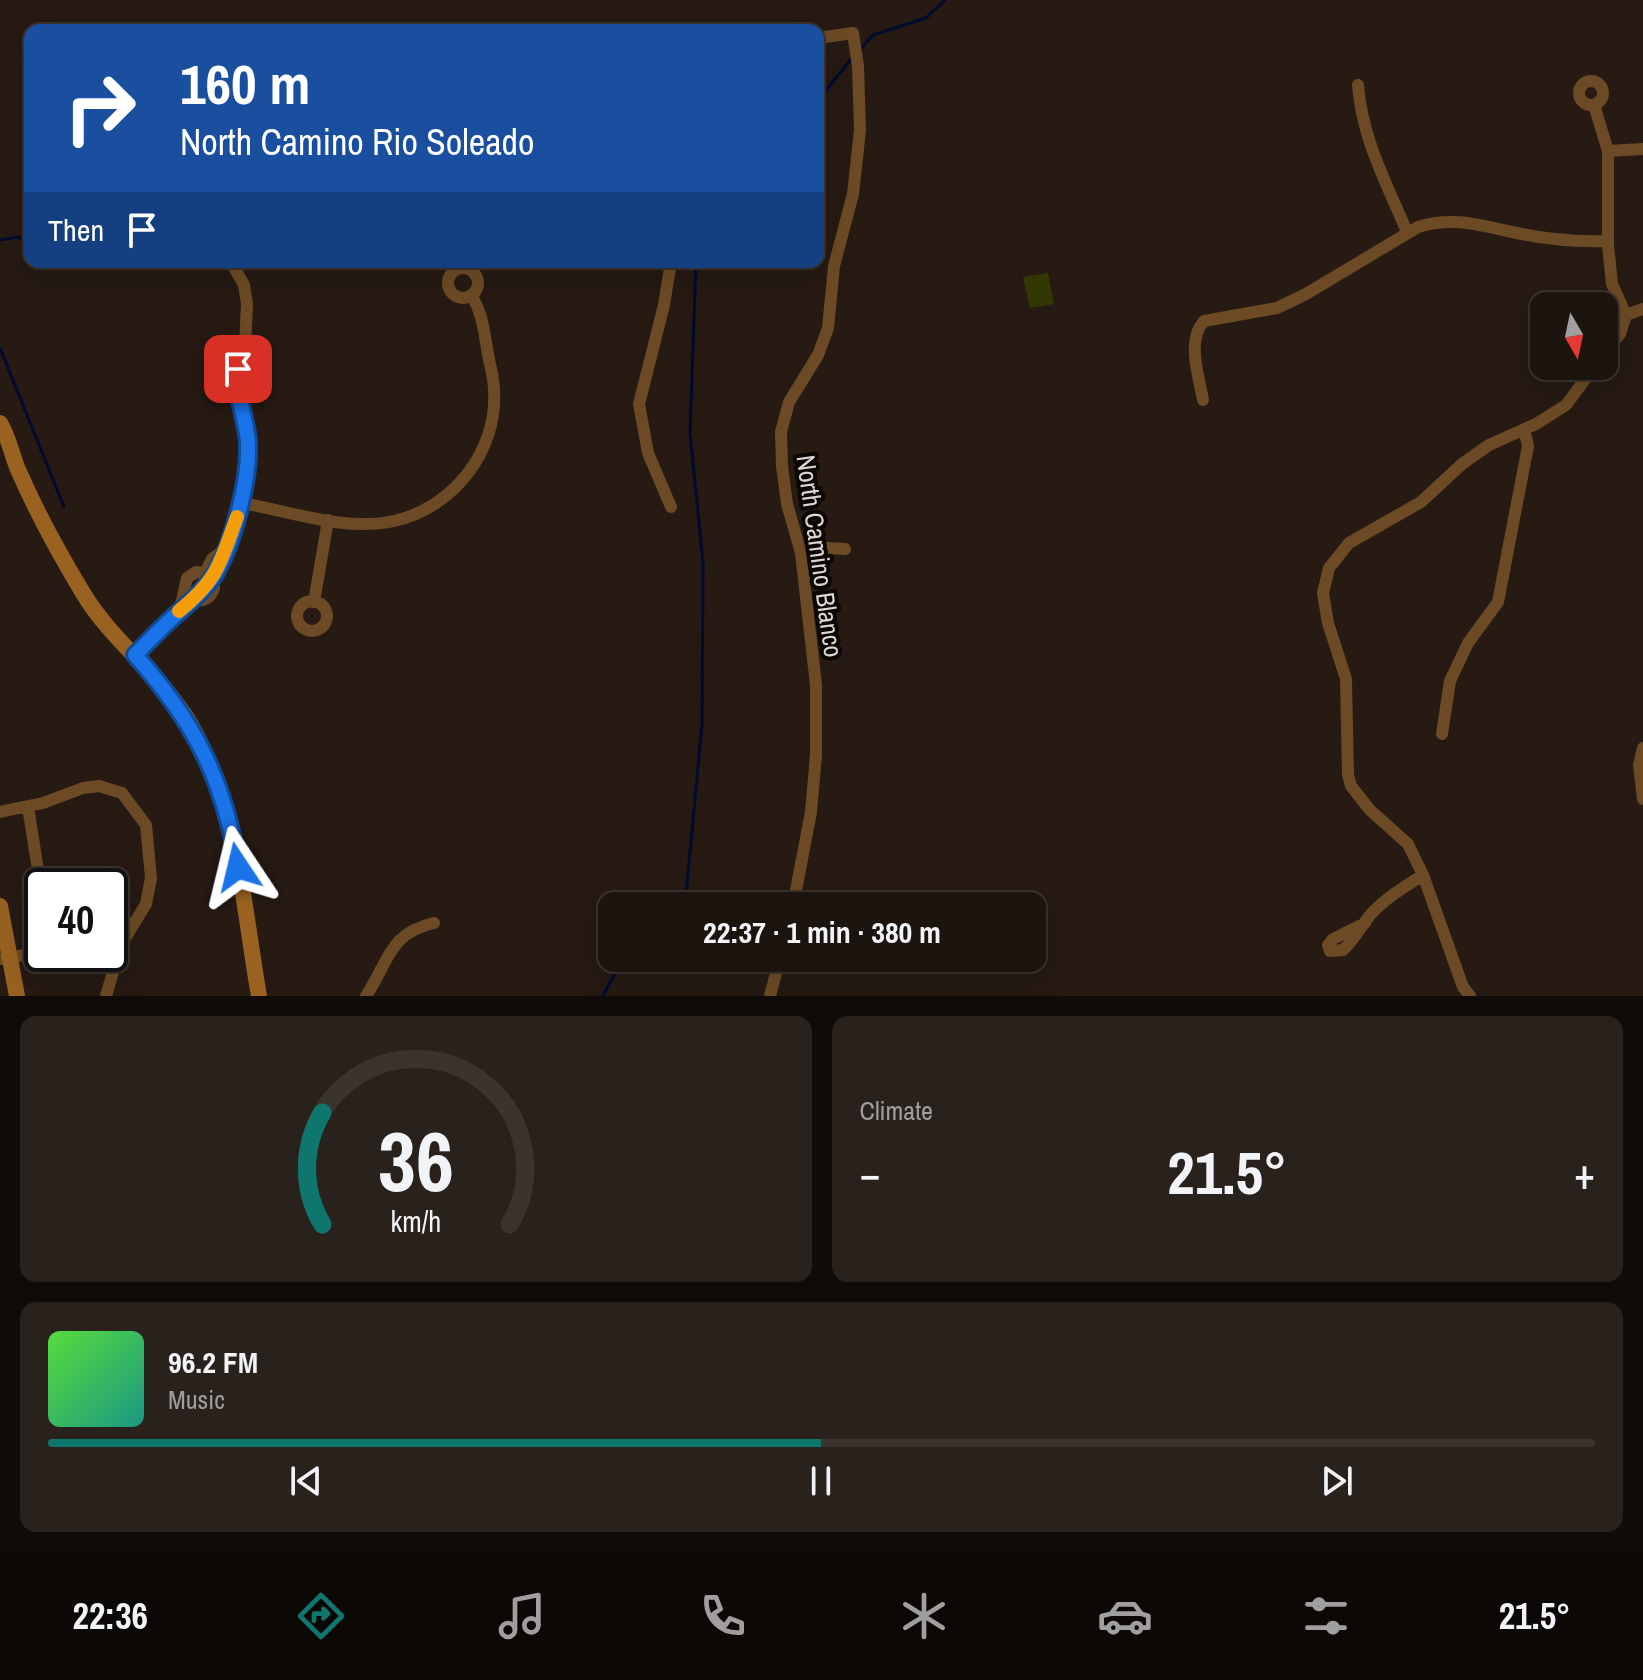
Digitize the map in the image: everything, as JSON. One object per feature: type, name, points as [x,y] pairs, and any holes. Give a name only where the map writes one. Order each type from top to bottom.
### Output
[{"type":"street","name":"North Camino Blanco","points":[[796,892],[811,812],[816,755],[816,685],[801,553],[787,504],[781,432],[789,402],[818,355],[828,328],[834,266],[853,194],[860,130],[858,66],[853,33],[824,37]]},
{"type":"street","points":[[1358,85],[1359,104],[1376,165],[1407,232]]},
{"type":"street","points":[[1594,105],[1608,151],[1608,241],[1612,284],[1626,315],[1618,336]]},
{"type":"street","points":[[1608,151],[1643,149]]},
{"type":"street","points":[[1203,400],[1195,344],[1196,329],[1204,321],[1277,308],[1306,294],[1407,232],[1435,221],[1462,220],[1569,242],[1608,241]]},
{"type":"street","points":[[135,655],[194,599],[203,600],[211,596],[214,588],[209,576],[212,559],[225,549],[242,503],[248,444],[236,382],[248,320],[244,285],[234,268]]},
{"type":"street","points":[[670,268],[639,404],[648,453],[671,507]]},
{"type":"street","points":[[242,503],[328,520],[373,524],[413,515],[451,493],[467,477],[485,444],[494,408],[494,389],[480,308],[471,295]]},
{"type":"street","points":[[1626,315],[1643,309]]},
{"type":"street","points":[[1470,996],[1463,987],[1423,875],[1408,844],[1378,818],[1351,786],[1348,775],[1346,679],[1328,623],[1323,593],[1329,568],[1349,543],[1421,502],[1462,464],[1489,445],[1566,405],[1585,380]]},
{"type":"street","points":[[0,423],[19,473],[95,613],[159,682],[190,725],[214,772],[232,832],[259,996]]},
{"type":"street","points":[[1442,734],[1450,681],[1468,643],[1498,602],[1528,446],[1524,429]]},
{"type":"street","points":[[0,452],[19,473]]},
{"type":"street","points":[[314,602],[328,520]]},
{"type":"street","points":[[801,553],[826,548],[845,549]]},
{"type":"street","points":[[179,611],[187,578],[196,572],[209,576]]},
{"type":"street","points":[[1643,748],[1639,765],[1643,799]]},
{"type":"street","points":[[0,812],[99,786],[122,793],[146,825],[151,878],[146,904],[121,945],[106,996]]},
{"type":"street","points":[[28,807],[38,868]]},
{"type":"street","points":[[1365,923],[1387,899],[1423,875]]},
{"type":"street","points":[[0,906],[5,958],[17,996]]},
{"type":"street","points":[[128,924],[134,923]]},
{"type":"street","points":[[366,996],[396,941],[415,927],[434,923]]},
{"type":"street","points":[[770,996],[776,972]]},
{"type":"green space","points":[[1048,273],[1054,304],[1030,308],[1023,277]]},
{"type":"waterway","points":[[859,51],[873,35],[926,18],[945,0]]},
{"type":"waterway","points":[[824,93],[851,59]]},
{"type":"waterway","points":[[0,240],[24,239]]},
{"type":"waterway","points":[[686,892],[702,724],[703,562],[690,433],[696,268]]},
{"type":"waterway","points":[[0,348],[64,507]]},
{"type":"waterway","points":[[603,996],[615,972]]},
{"type":"slow traffic","points":[[179,611],[212,578],[223,559],[237,517]]},
{"type":"route","points":[[238,369],[236,382],[248,444],[243,499],[223,559],[194,599],[135,655],[190,725],[214,772],[232,832],[238,867]]}]
